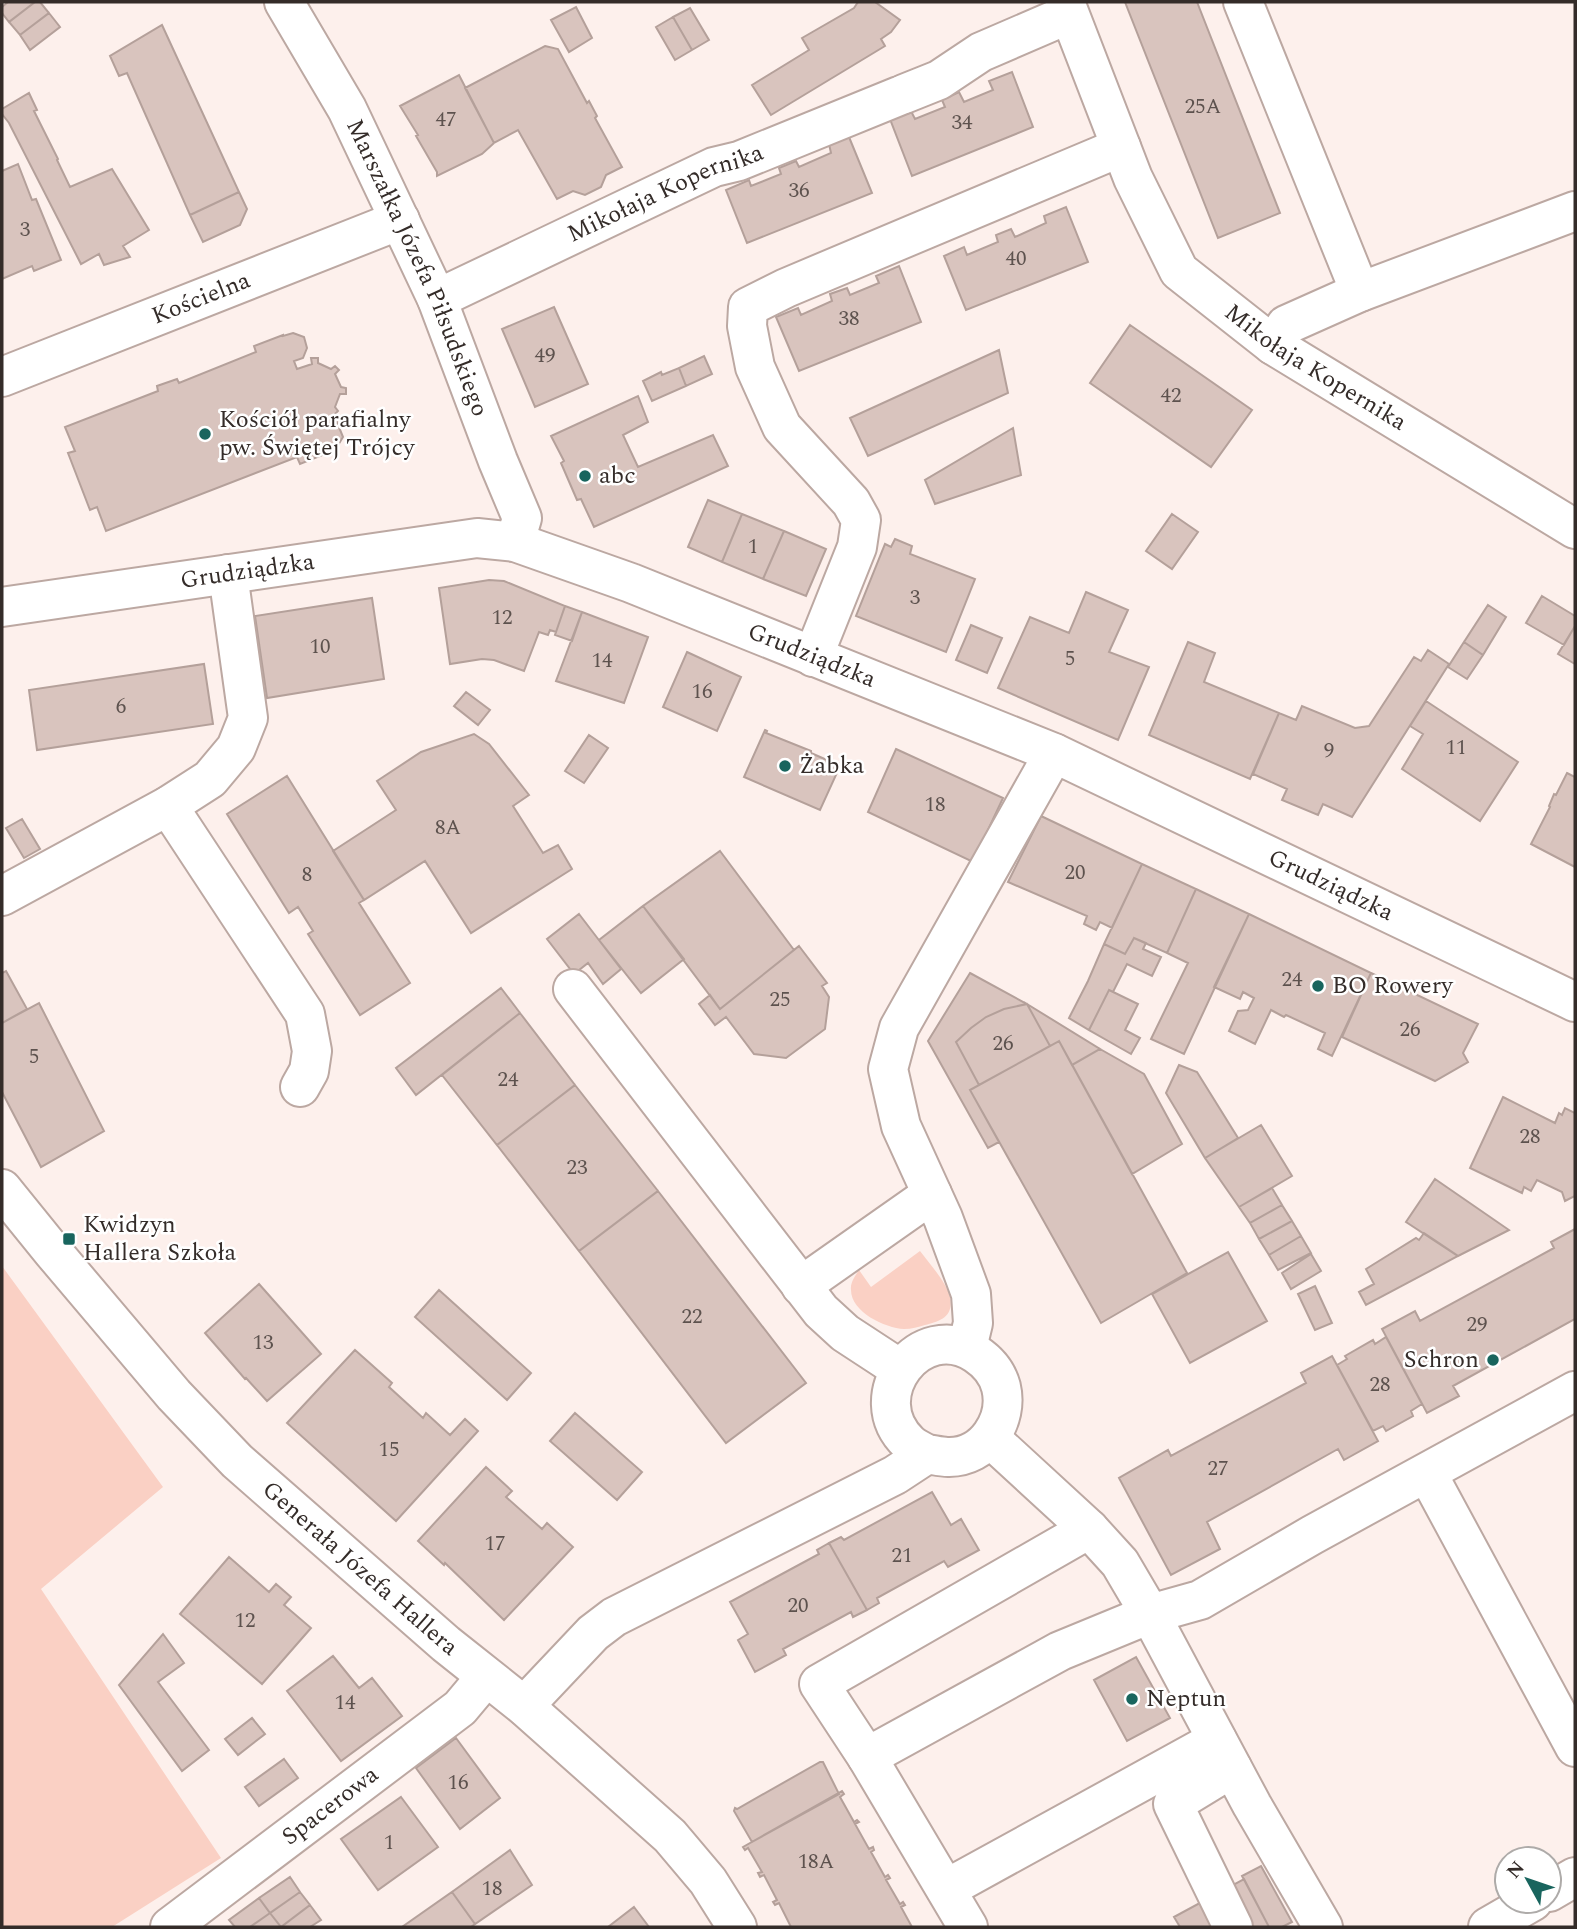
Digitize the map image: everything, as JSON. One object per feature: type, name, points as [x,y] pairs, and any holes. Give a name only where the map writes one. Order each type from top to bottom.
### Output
[{"type":"street","name":"Marszałka Józefa Piłsudskiego","points":[[284,2],[347,109],[437,299],[522,518],[515,542]]},
{"type":"street","points":[[1243,2],[1360,292]]},
{"type":"street","name":"Mikołaja Kopernika","points":[[437,299],[714,167],[739,161],[939,80],[981,52],[1067,8],[1133,178],[1179,271],[1273,345],[1575,529]]},
{"type":"street","points":[[813,657],[857,547],[861,520],[851,502],[782,427],[755,367],[747,326],[748,307],[786,288],[1121,147]]},
{"type":"street","points":[[1273,345],[1286,325],[1360,292],[1575,211]]},
{"type":"street","name":"Kościelna","points":[[2,377],[400,220]]},
{"type":"street","name":"Grudziądzka","points":[[2,607],[477,538],[515,542],[631,583],[1054,753],[1575,1002]]},
{"type":"street","points":[[2,897],[168,806],[210,779],[236,748],[248,718],[228,575]]},
{"type":"street","points":[[967,1348],[973,1323],[971,1294],[932,1194],[901,1126],[888,1069],[899,1028],[1054,753]]},
{"type":"street","points":[[168,806],[305,1014],[312,1051],[309,1071],[300,1087]]},
{"type":"street","points":[[573,989],[821,1311],[845,1332],[900,1369]]},
{"type":"street","name":"Generała Józefa Hallera","points":[[2,1189],[174,1395],[237,1461],[485,1677],[524,1706],[670,1836],[708,1881],[737,1927]]},
{"type":"street","points":[[802,1286],[932,1194]]},
{"type":"street","points":[[948,1345],[967,1348],[985,1360],[998,1377],[1003,1398],[1000,1419],[990,1438],[972,1452],[950,1458],[927,1454],[909,1444],[897,1428],[891,1409],[892,1388],[900,1369],[913,1356],[930,1347],[948,1345]]},
{"type":"street","points":[[867,1757],[1060,1651],[1150,1614],[1200,1600],[1312,1535],[1575,1391]]},
{"type":"street","points":[[990,1438],[1089,1529],[1120,1563],[1252,1805],[1323,1927]]},
{"type":"street","points":[[524,1706],[593,1633],[614,1617],[895,1475],[927,1454]]},
{"type":"street","points":[[1427,1473],[1575,1747]]},
{"type":"street","points":[[968,1927],[867,1757],[819,1684],[1089,1529]]},
{"type":"street","name":"Spacerowa","points":[[170,1927],[460,1708],[485,1677]]},
{"type":"street","points":[[946,1889],[1225,1754]]},
{"type":"street","points":[[1225,1754],[1173,1804],[1233,1927]]},
{"type":"street","points":[[1488,1927],[1509,1915]]},
{"type":"shaded area","points":[[920,1251],[948,1291],[951,1304],[948,1314],[941,1320],[904,1329],[888,1326],[863,1312],[852,1298],[851,1290],[859,1270],[871,1287]]},
{"type":"shaded area","points":[[2,1266],[163,1487],[41,1589],[221,1858],[112,1927],[2,1927]]},
{"type":"building","points":[[8,2],[35,2],[9,22],[2,13],[2,7]]},
{"type":"building","points":[[35,2],[40,2],[49,13],[20,35],[9,22]]},
{"type":"building","points":[[858,2],[875,2],[900,20],[891,32],[881,39],[885,46],[771,115],[752,85],[809,50],[802,38],[854,8]]},
{"type":"building","points":[[1125,2],[1197,2],[1280,213],[1218,238]]},
{"type":"building","points":[[576,7],[592,38],[569,52],[551,20]]},
{"type":"building","points":[[690,8],[709,40],[692,50],[673,17]]},
{"type":"building","points":[[49,13],[60,27],[30,50],[20,35]]},
{"type":"building","points":[[673,17],[692,50],[675,60],[656,27]]},
{"type":"building","points":[[162,25],[239,192],[190,215],[127,73],[119,76],[110,56]]},
{"type":"building","points":[[545,46],[558,49],[587,103],[589,101],[597,116],[595,118],[622,167],[606,175],[601,187],[585,195],[573,191],[557,199],[518,130],[494,143],[465,88]]},
{"type":"building","points":[[1012,72],[1033,127],[912,176],[890,119],[911,111],[915,119],[945,107],[942,100],[959,92],[964,102],[993,90],[989,81]]},
{"type":"building","points":[[459,75],[494,143],[482,154],[437,176],[416,136],[418,135],[400,106]]},
{"type":"building","points":[[29,93],[37,110],[34,111],[70,187],[112,169],[149,230],[123,246],[130,257],[104,265],[99,254],[81,264],[2,114],[2,109]]},
{"type":"building","points":[[849,137],[872,193],[747,243],[726,190],[749,180],[751,186],[781,174],[779,168],[796,161],[799,167],[831,153],[829,144]]},
{"type":"building","points":[[18,164],[32,200],[36,199],[61,260],[34,271],[32,266],[2,279],[2,171]]},
{"type":"building","points":[[239,192],[247,209],[240,225],[203,242],[190,215]]},
{"type":"building","points":[[1066,207],[1088,262],[966,310],[944,256],[964,247],[967,255],[998,242],[996,235],[1011,229],[1015,237],[1046,223],[1044,216]]},
{"type":"building","points":[[899,266],[921,322],[799,371],[776,317],[798,308],[801,315],[832,301],[830,294],[847,288],[850,295],[879,283],[876,276]]},
{"type":"building","points":[[554,307],[588,384],[535,407],[502,329]]},
{"type":"building","points":[[1130,325],[1252,410],[1211,467],[1090,383]]},
{"type":"building","name":"Kościół parafialny pw. Świętej Trójcy","points":[[293,333],[304,337],[307,348],[303,358],[294,361],[297,369],[312,364],[311,358],[318,358],[318,363],[331,369],[335,366],[339,370],[335,374],[341,387],[346,388],[346,394],[340,394],[335,407],[338,411],[334,415],[343,437],[337,447],[300,464],[297,457],[106,531],[97,507],[90,510],[68,453],[75,451],[65,427],[158,391],[157,386],[177,379],[179,383],[256,352],[254,346]]},
{"type":"building","points":[[999,350],[1008,393],[868,456],[850,418]]},
{"type":"building","points":[[704,356],[712,374],[686,386],[679,368]]},
{"type":"building","points":[[679,368],[686,386],[652,401],[643,381],[661,372],[662,375]]},
{"type":"building","points":[[638,396],[648,422],[623,435],[638,467],[713,435],[728,466],[594,527],[581,499],[577,500],[561,463],[564,461],[551,436]]},
{"type":"building","points":[[1013,428],[1021,475],[935,504],[925,480]]},
{"type":"building","points":[[708,500],[742,514],[722,562],[688,547]]},
{"type":"building","points":[[742,514],[784,531],[763,579],[722,562]]},
{"type":"building","points":[[1172,514],[1198,532],[1172,569],[1146,551]]},
{"type":"building","points":[[784,531],[826,549],[806,596],[763,579]]},
{"type":"building","points":[[895,539],[912,546],[910,554],[975,579],[946,652],[856,616],[885,544],[891,547]]},
{"type":"building","points":[[489,580],[504,581],[565,606],[556,632],[550,630],[548,635],[539,632],[524,671],[494,660],[450,664],[439,588]]},
{"type":"building","points":[[1086,592],[1128,610],[1109,652],[1149,667],[1118,740],[998,688],[1030,617],[1069,633]]},
{"type":"building","points":[[1542,596],[1575,616],[1575,626],[1564,645],[1526,623]]},
{"type":"building","points":[[372,598],[384,679],[267,698],[255,616]]},
{"type":"building","points":[[1488,605],[1506,617],[1483,655],[1464,642]]},
{"type":"building","points":[[565,606],[582,612],[572,641],[555,635]]},
{"type":"building","points":[[582,612],[648,637],[624,703],[556,681]]},
{"type":"building","points":[[971,625],[1002,638],[987,673],[956,660]]},
{"type":"building","points":[[1575,626],[1575,664],[1558,654]]},
{"type":"building","points":[[1188,642],[1215,653],[1204,682],[1279,713],[1250,779],[1149,735]]},
{"type":"building","points":[[1464,642],[1483,655],[1467,679],[1448,667]]},
{"type":"building","points":[[1428,650],[1449,664],[1352,817],[1323,804],[1318,815],[1282,800],[1287,789],[1253,774],[1279,713],[1296,720],[1302,706],[1355,728],[1369,726],[1414,657],[1421,661]]},
{"type":"building","points":[[687,652],[741,677],[717,731],[663,707]]},
{"type":"building","points":[[204,664],[213,724],[37,750],[29,690]]},
{"type":"building","points":[[466,692],[490,710],[478,725],[454,706]]},
{"type":"building","points":[[1426,701],[1518,762],[1480,821],[1402,769],[1423,734],[1410,726]]},
{"type":"building","points":[[765,730],[766,733],[841,764],[820,810],[744,777]]},
{"type":"building","points":[[474,734],[489,744],[529,795],[513,806],[543,853],[558,845],[572,869],[471,933],[425,861],[364,900],[333,851],[396,810],[377,781],[421,752]]},
{"type":"building","points":[[589,735],[608,748],[584,783],[565,771]]},
{"type":"building","points":[[896,749],[1003,798],[973,862],[868,812]]},
{"type":"building","points":[[1567,773],[1575,777],[1575,867],[1531,844]]},
{"type":"building","points":[[287,776],[364,900],[359,903],[410,983],[360,1015],[308,934],[313,931],[298,907],[289,913],[227,814]]},
{"type":"building","points":[[1041,816],[1142,864],[1112,928],[1100,922],[1096,930],[1084,924],[1087,916],[1008,882]]},
{"type":"building","points":[[22,819],[40,849],[24,858],[6,828]]},
{"type":"building","points":[[720,851],[794,950],[720,1009],[643,906]]},
{"type":"building","points":[[1142,864],[1196,889],[1167,953],[1134,938],[1125,954],[1104,944]]},
{"type":"building","points":[[1196,889],[1249,914],[1184,1054],[1151,1039],[1188,963],[1167,953]]},
{"type":"building","points":[[643,906],[684,959],[641,993],[599,940]]},
{"type":"building","points":[[579,914],[621,969],[603,984],[588,963],[574,974],[547,939]]},
{"type":"building","points":[[1249,914],[1371,973],[1332,1056],[1318,1049],[1325,1033],[1271,1010],[1255,1044],[1229,1031],[1238,1011],[1248,1010],[1254,998],[1243,992],[1240,999],[1214,987]]},
{"type":"building","points":[[1134,938],[1146,943],[1143,949],[1161,957],[1152,976],[1127,964],[1113,992],[1109,990],[1089,1030],[1069,1018],[1104,944],[1125,954]]},
{"type":"building","points":[[799,946],[827,983],[822,986],[829,997],[825,1029],[786,1058],[754,1054],[726,1017],[715,1025],[699,1004],[710,995],[720,1009]]},
{"type":"building","points":[[6,971],[27,1009],[2,1023],[2,973]]},
{"type":"building","points":[[970,973],[1027,1004],[1004,1009],[986,1017],[956,1042],[979,1085],[970,1090],[999,1142],[988,1148],[928,1041]]},
{"type":"building","points":[[1371,973],[1478,1024],[1463,1053],[1468,1062],[1435,1081],[1342,1037]]},
{"type":"building","points":[[501,988],[520,1013],[416,1095],[396,1068]]},
{"type":"building","points":[[1109,990],[1138,1004],[1125,1030],[1140,1038],[1131,1054],[1089,1030]]},
{"type":"building","points":[[39,1003],[104,1131],[41,1167],[2,1092],[2,1023]]},
{"type":"building","points":[[1027,1004],[1050,1046],[979,1085],[956,1042],[986,1017],[1004,1009]]},
{"type":"building","points":[[1027,1004],[1100,1049],[1072,1065],[1059,1041],[1050,1046]]},
{"type":"building","points":[[520,1013],[575,1085],[497,1145],[442,1075]]},
{"type":"building","points":[[1059,1041],[1187,1273],[1101,1323],[970,1090]]},
{"type":"building","points":[[1100,1049],[1144,1074],[1182,1144],[1132,1174],[1072,1065]]},
{"type":"building","points":[[1179,1065],[1197,1072],[1238,1138],[1205,1158],[1166,1093]]},
{"type":"building","points":[[575,1085],[658,1191],[579,1251],[497,1145]]},
{"type":"building","points":[[1503,1097],[1555,1123],[1559,1113],[1562,1115],[1565,1108],[1575,1113],[1575,1196],[1565,1201],[1562,1192],[1537,1180],[1531,1191],[1524,1187],[1522,1193],[1470,1168]]},
{"type":"building","points":[[1261,1125],[1292,1176],[1239,1207],[1205,1158]]},
{"type":"building","points":[[1435,1179],[1509,1230],[1458,1256],[1406,1222]]},
{"type":"building","points":[[1272,1188],[1282,1205],[1250,1223],[1239,1207]]},
{"type":"building","points":[[658,1191],[806,1383],[726,1443],[579,1251]]},
{"type":"building","points":[[1282,1205],[1292,1221],[1259,1239],[1250,1223]]},
{"type":"building","points":[[1292,1221],[1301,1236],[1269,1255],[1259,1239]]},
{"type":"building","points":[[1575,1229],[1575,1319],[1453,1386],[1459,1396],[1427,1413],[1382,1329],[1415,1311],[1420,1321],[1554,1248],[1551,1242]]},
{"type":"building","points":[[1424,1233],[1458,1256],[1366,1305],[1359,1292],[1374,1284],[1366,1269],[1416,1238],[1419,1240]]},
{"type":"building","points":[[1301,1236],[1311,1253],[1278,1270],[1269,1255]]},
{"type":"building","points":[[1228,1252],[1267,1321],[1190,1363],[1152,1294]]},
{"type":"building","points":[[1311,1254],[1321,1271],[1291,1289],[1282,1273]]},
{"type":"building","points":[[259,1284],[321,1354],[267,1401],[205,1333]]},
{"type":"building","points":[[1315,1286],[1332,1323],[1315,1330],[1298,1294]]},
{"type":"building","points":[[439,1290],[531,1373],[507,1400],[415,1317]]},
{"type":"building","points":[[1386,1337],[1422,1404],[1411,1411],[1413,1416],[1386,1431],[1383,1426],[1373,1431],[1337,1365],[1347,1359],[1345,1356],[1373,1340],[1375,1344]]},
{"type":"building","points":[[355,1350],[392,1383],[389,1387],[423,1418],[426,1413],[450,1435],[465,1419],[478,1431],[396,1521],[287,1423]]},
{"type":"building","points":[[1332,1356],[1378,1441],[1344,1460],[1338,1449],[1207,1522],[1220,1549],[1171,1575],[1119,1478],[1168,1450],[1171,1456],[1306,1383],[1301,1373]]},
{"type":"building","points":[[575,1413],[642,1472],[617,1500],[550,1441]]},
{"type":"building","points":[[486,1467],[512,1491],[506,1497],[542,1529],[547,1523],[573,1547],[504,1620],[418,1541]]},
{"type":"building","points":[[932,1492],[951,1525],[961,1519],[979,1550],[948,1567],[944,1561],[877,1598],[879,1603],[867,1610],[829,1543],[841,1537],[844,1540]]},
{"type":"building","points":[[829,1543],[867,1610],[853,1617],[851,1612],[783,1649],[786,1655],[755,1672],[738,1640],[748,1634],[730,1602],[819,1554],[817,1550]]},
{"type":"building","points":[[229,1557],[269,1592],[276,1584],[291,1597],[284,1605],[311,1628],[262,1684],[180,1614]]},
{"type":"building","points":[[163,1634],[184,1663],[158,1682],[209,1750],[182,1771],[119,1685]]},
{"type":"building","points":[[333,1656],[359,1688],[372,1678],[402,1716],[341,1761],[287,1691]]},
{"type":"building","name":"Neptun","points":[[1136,1657],[1170,1718],[1127,1741],[1094,1680]]},
{"type":"building","points":[[252,1718],[265,1734],[238,1755],[225,1739]]},
{"type":"building","points":[[456,1738],[500,1798],[460,1829],[416,1768]]},
{"type":"building","points":[[284,1759],[298,1778],[259,1806],[245,1787]]},
{"type":"building","points":[[823,1762],[839,1794],[752,1842],[734,1811],[735,1808]]},
{"type":"building","points":[[842,1791],[844,1794],[840,1797],[854,1822],[859,1822],[855,1824],[869,1849],[873,1847],[871,1852],[885,1877],[888,1875],[890,1878],[886,1880],[900,1904],[903,1902],[905,1905],[901,1907],[912,1927],[791,1927],[779,1903],[775,1905],[773,1902],[777,1900],[764,1875],[760,1877],[758,1873],[762,1872],[748,1848],[745,1850],[743,1847]]},
{"type":"building","points":[[401,1797],[438,1847],[378,1890],[341,1839]]},
{"type":"building","points":[[510,1850],[532,1885],[475,1924],[452,1892]]},
{"type":"building","points":[[1261,1866],[1292,1922],[1282,1927],[1269,1927],[1242,1876]]},
{"type":"building","points":[[290,1877],[300,1892],[270,1913],[259,1898]]},
{"type":"building","points":[[1244,1879],[1269,1927],[1180,1927],[1174,1917]]},
{"type":"building","points":[[300,1892],[310,1905],[281,1927],[270,1913]]},
{"type":"building","points":[[452,1892],[475,1924],[471,1927],[402,1927]]},
{"type":"building","points":[[259,1898],[270,1913],[250,1927],[235,1927],[229,1920]]},
{"type":"building","points":[[310,1905],[321,1920],[310,1927],[281,1927]]},
{"type":"building","points":[[634,1907],[649,1927],[608,1927]]},
{"type":"building","points":[[270,1913],[281,1927],[250,1927]]},
{"type":"place","name":"Kościół parafialny pw. Świętej Trójcy","points":[[205,434]]},
{"type":"place","name":"abc","points":[[585,476]]},
{"type":"place","name":"Żabka","points":[[785,766]]},
{"type":"place","name":"BO Rowery","points":[[1318,986]]},
{"type":"place","name":"Kwidzyn Hallera Szkoła","points":[[69,1239]]},
{"type":"place","name":"Schron","points":[[1493,1360]]},
{"type":"place","name":"Neptun","points":[[1132,1699]]}]
